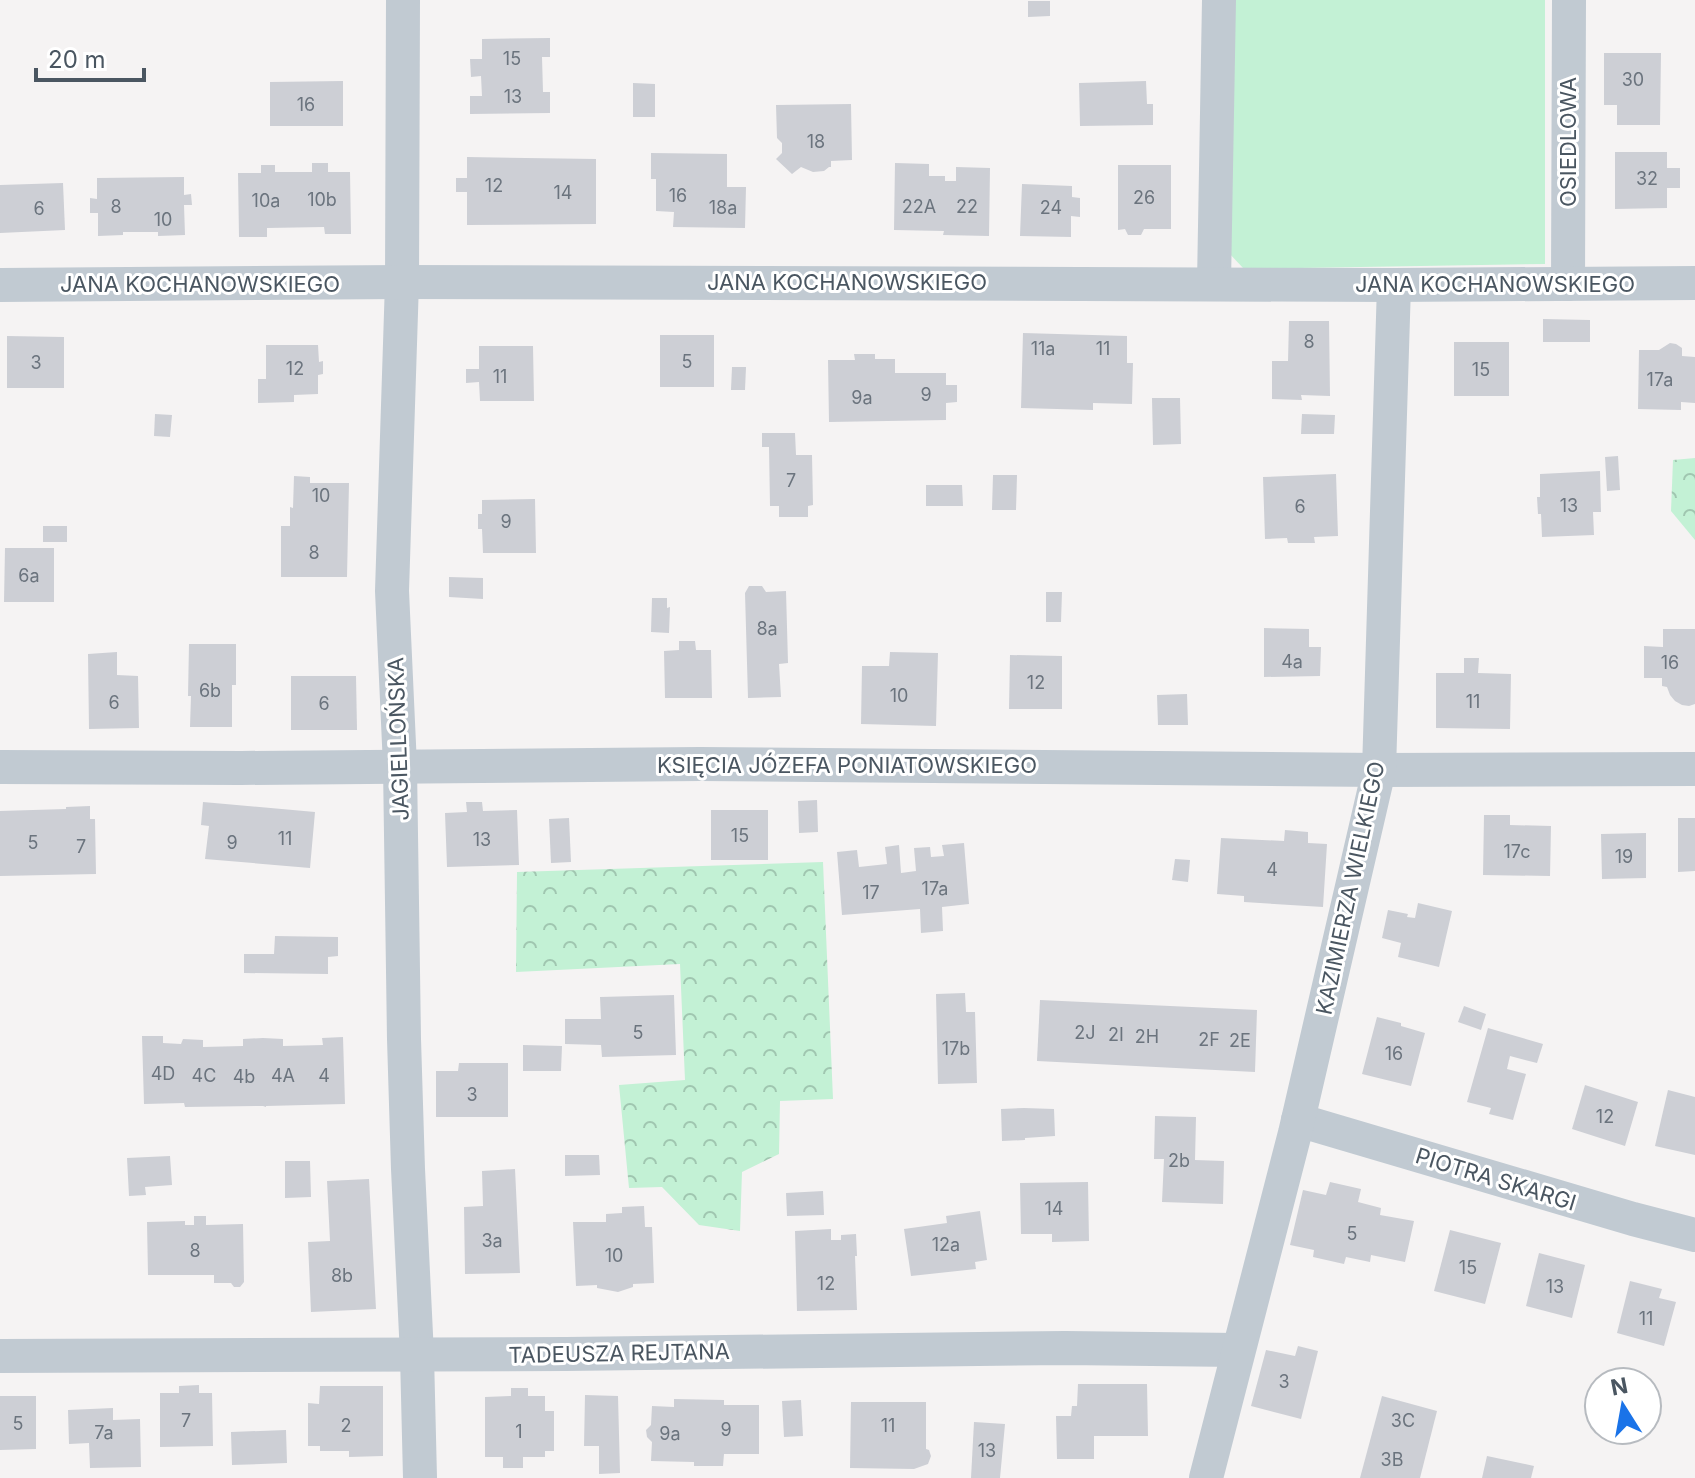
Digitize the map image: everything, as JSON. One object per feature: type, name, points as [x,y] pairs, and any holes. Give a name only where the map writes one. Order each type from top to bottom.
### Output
[{"type":"street","name":"JAGIELLOŃSKA","points":[[403,0],[402,282],[392,591],[400,766],[404,1039],[420,1478]]},
{"type":"street","points":[[1214,283],[1219,0]]},
{"type":"street","name":"OSIEDLOWA","points":[[1568,284],[1569,0]]},
{"type":"street","name":"JANA KOCHANOWSKIEGO","points":[[0,285],[402,282],[1695,283]]},
{"type":"street","name":"KAZIMIERZA WIELKIEGO","points":[[1206,1478],[1298,1120],[1379,770],[1394,285]]},
{"type":"street","name":"KSIĘCIA JÓZEFA PONIATOWSKIEGO","points":[[0,767],[700,764],[1379,770],[1695,769]]},
{"type":"street","name":"PIOTRA SKARGI","points":[[1298,1120],[1695,1235]]},
{"type":"street","name":"TADEUSZA REJTANA","points":[[0,1356],[1065,1348],[1238,1350]]},
{"type":"green space","points":[[1232,0],[1545,0],[1545,264],[1244,269],[1228,252]]},
{"type":"green space","points":[[1695,458],[1695,540],[1671,511],[1673,460]]},
{"type":"green space","points":[[823,862],[833,1099],[780,1101],[779,1154],[742,1172],[740,1231],[699,1225],[662,1187],[629,1188],[619,1085],[685,1080],[680,964],[516,972],[517,872]]},
{"type":"building","points":[[1028,1],[1050,1],[1050,16],[1028,17]]},
{"type":"building","points":[[550,38],[550,57],[542,57],[543,92],[550,92],[550,113],[470,114],[470,96],[482,96],[481,76],[471,77],[470,59],[482,59],[482,39]]},
{"type":"building","points":[[1604,53],[1661,53],[1660,125],[1617,125],[1617,105],[1604,105]]},
{"type":"building","points":[[343,81],[343,126],[270,126],[270,82]]},
{"type":"building","points":[[1146,81],[1147,104],[1153,104],[1153,125],[1080,126],[1079,83]]},
{"type":"building","points":[[633,83],[655,84],[655,117],[633,117]]},
{"type":"building","points":[[851,104],[852,160],[831,161],[831,167],[824,171],[813,172],[801,167],[792,174],[776,159],[782,153],[782,143],[777,138],[776,105]]},
{"type":"building","points":[[1615,152],[1667,152],[1667,168],[1680,168],[1680,188],[1667,188],[1667,208],[1615,209]]},
{"type":"building","points":[[651,153],[727,154],[727,187],[746,187],[745,228],[673,227],[674,212],[656,211],[656,179],[651,179]]},
{"type":"building","points":[[467,157],[596,159],[596,224],[467,225],[467,192],[456,192],[456,178],[467,178]]},
{"type":"building","points":[[312,163],[328,163],[328,172],[350,172],[351,234],[325,234],[324,227],[267,228],[267,237],[239,237],[238,173],[261,173],[261,165],[275,165],[275,172],[312,172]]},
{"type":"building","points":[[895,163],[929,164],[929,176],[945,176],[945,181],[956,181],[956,167],[990,168],[989,236],[894,230]]},
{"type":"building","points":[[1118,165],[1171,165],[1171,229],[1144,229],[1141,235],[1128,235],[1125,229],[1118,230]]},
{"type":"building","points":[[184,177],[184,195],[191,194],[192,205],[184,205],[185,235],[123,232],[123,235],[98,236],[98,213],[90,213],[90,198],[97,199],[97,178]]},
{"type":"building","points":[[63,183],[65,230],[0,233],[0,185]]},
{"type":"building","points":[[1022,184],[1072,186],[1072,197],[1080,198],[1080,217],[1071,216],[1071,237],[1020,236]]},
{"type":"building","points":[[1543,319],[1590,320],[1590,342],[1543,342]]},
{"type":"building","points":[[1289,321],[1329,321],[1330,396],[1301,395],[1302,400],[1272,399],[1272,361],[1288,361]]},
{"type":"building","points":[[1023,333],[1127,336],[1127,363],[1133,363],[1132,404],[1093,403],[1093,410],[1021,408]]},
{"type":"building","points":[[660,335],[714,335],[714,387],[660,387]]},
{"type":"building","points":[[7,336],[64,337],[64,388],[7,388]]},
{"type":"building","points":[[1454,342],[1509,342],[1509,396],[1454,396]]},
{"type":"building","points":[[1670,343],[1682,348],[1682,356],[1695,357],[1695,403],[1681,402],[1681,410],[1638,409],[1639,350],[1659,350]]},
{"type":"building","points":[[266,345],[318,345],[323,374],[318,375],[318,394],[294,395],[294,402],[258,403],[258,379],[266,379]]},
{"type":"building","points":[[479,346],[533,346],[534,401],[480,401],[479,382],[466,383],[466,369],[479,369]]},
{"type":"building","points":[[854,354],[875,354],[875,359],[895,359],[895,373],[946,373],[946,385],[957,385],[957,402],[946,403],[946,420],[829,422],[828,360],[855,360]]},
{"type":"building","points":[[732,367],[746,367],[745,390],[731,390]]},
{"type":"building","points":[[1152,398],[1180,398],[1181,444],[1153,445]]},
{"type":"building","points":[[155,414],[172,415],[170,437],[154,436]]},
{"type":"building","points":[[1302,414],[1335,415],[1334,434],[1301,434]]},
{"type":"building","points":[[762,433],[795,433],[796,455],[812,455],[813,505],[808,506],[808,517],[779,517],[779,506],[770,506],[769,447],[762,447]]},
{"type":"building","points":[[1618,456],[1620,490],[1607,491],[1605,457]]},
{"type":"building","points":[[1600,471],[1601,512],[1593,512],[1594,535],[1542,537],[1537,497],[1540,497],[1540,474]]},
{"type":"building","points":[[1336,474],[1338,536],[1314,537],[1315,543],[1288,543],[1287,538],[1265,539],[1263,477]]},
{"type":"building","points":[[993,475],[1017,475],[1016,510],[992,510]]},
{"type":"building","points":[[294,476],[310,477],[310,483],[349,483],[347,577],[281,577],[281,526],[290,526]]},
{"type":"building","points":[[926,485],[962,485],[963,506],[926,506]]},
{"type":"building","points":[[535,499],[536,553],[483,553],[482,529],[478,529],[482,500]]},
{"type":"building","points":[[43,526],[67,526],[67,542],[43,542]]},
{"type":"building","points":[[5,548],[54,548],[54,602],[4,602]]},
{"type":"building","points":[[449,577],[483,578],[483,599],[449,597]]},
{"type":"building","points":[[749,586],[762,586],[766,592],[786,591],[788,663],[779,664],[781,697],[748,698],[745,593]]},
{"type":"building","points":[[1046,592],[1062,592],[1061,622],[1046,622]]},
{"type":"building","points":[[652,598],[667,598],[667,608],[670,607],[669,633],[651,632]]},
{"type":"building","points":[[1264,628],[1309,629],[1309,647],[1321,647],[1320,676],[1264,677]]},
{"type":"building","points":[[1663,629],[1695,629],[1695,704],[1682,705],[1675,701],[1667,687],[1662,686],[1662,678],[1644,678],[1644,646],[1663,647]]},
{"type":"building","points":[[679,641],[695,641],[696,650],[711,650],[712,698],[665,698],[664,651],[679,650]]},
{"type":"building","points":[[189,644],[236,644],[232,727],[190,727]]},
{"type":"building","points":[[117,652],[117,675],[138,676],[139,728],[89,729],[88,654]]},
{"type":"building","points":[[890,652],[938,653],[936,726],[861,724],[862,666],[889,666]]},
{"type":"building","points":[[1010,655],[1062,656],[1062,709],[1009,709]]},
{"type":"building","points":[[1464,658],[1479,658],[1478,673],[1511,674],[1510,729],[1436,728],[1436,673],[1464,673]]},
{"type":"building","points":[[291,676],[356,676],[357,730],[291,730]]},
{"type":"building","points":[[1187,694],[1188,725],[1158,725],[1157,695]]},
{"type":"building","points":[[817,800],[818,832],[799,833],[798,801]]},
{"type":"building","points":[[203,802],[315,812],[310,868],[205,859],[209,826],[201,825]]},
{"type":"building","points":[[466,802],[482,802],[483,811],[517,810],[519,865],[447,867],[445,813],[467,812]]},
{"type":"building","points":[[90,806],[90,819],[95,819],[96,874],[0,876],[0,811]]},
{"type":"building","points":[[711,810],[768,810],[768,860],[711,860]]},
{"type":"building","points":[[1484,815],[1510,815],[1510,825],[1551,826],[1550,876],[1483,875]]},
{"type":"building","points":[[569,818],[571,862],[551,863],[549,819]]},
{"type":"building","points":[[1678,818],[1695,818],[1695,871],[1678,872]]},
{"type":"building","points":[[1285,830],[1308,832],[1308,843],[1327,844],[1323,907],[1244,902],[1244,896],[1217,894],[1221,838],[1284,841]]},
{"type":"building","points":[[1646,833],[1646,878],[1602,879],[1601,834]]},
{"type":"building","points":[[964,843],[969,904],[942,907],[943,931],[921,933],[920,909],[842,915],[837,852],[857,850],[859,867],[887,864],[885,847],[899,845],[901,873],[916,871],[914,848],[930,847],[931,857],[944,856],[942,845]]},
{"type":"building","points":[[1175,859],[1190,860],[1188,882],[1172,880]]},
{"type":"building","points":[[1418,903],[1452,911],[1439,967],[1398,957],[1401,943],[1382,938],[1388,910],[1415,918]]},
{"type":"building","points":[[275,936],[338,937],[338,956],[328,957],[328,974],[244,973],[244,954],[274,954]]},
{"type":"building","points":[[965,993],[966,1012],[975,1012],[977,1083],[938,1084],[936,994]]},
{"type":"building","points":[[674,995],[676,1055],[602,1057],[601,1045],[565,1044],[565,1019],[601,1019],[600,997]]},
{"type":"building","points":[[1040,1000],[1257,1010],[1255,1072],[1037,1061]]},
{"type":"building","points":[[1464,1006],[1486,1014],[1481,1030],[1458,1022]]},
{"type":"building","points":[[1377,1017],[1425,1033],[1411,1086],[1362,1074]]},
{"type":"building","points":[[1488,1028],[1543,1044],[1537,1063],[1510,1056],[1507,1069],[1526,1074],[1513,1120],[1489,1114],[1491,1108],[1467,1102]]},
{"type":"building","points":[[142,1036],[163,1036],[163,1043],[181,1044],[183,1039],[203,1040],[203,1047],[243,1046],[243,1039],[263,1038],[283,1039],[283,1046],[323,1045],[322,1038],[343,1037],[345,1104],[185,1107],[184,1103],[144,1104]]},
{"type":"building","points":[[523,1045],[562,1046],[561,1071],[523,1071]]},
{"type":"building","points":[[459,1063],[508,1063],[508,1117],[436,1117],[436,1071],[458,1071]]},
{"type":"building","points":[[1585,1085],[1638,1102],[1625,1146],[1572,1129]]},
{"type":"building","points":[[1668,1090],[1695,1097],[1695,1155],[1655,1146]]},
{"type":"building","points":[[1001,1109],[1054,1109],[1055,1136],[1002,1141]]},
{"type":"building","points":[[1155,1116],[1196,1117],[1195,1160],[1224,1161],[1223,1204],[1162,1202],[1164,1159],[1154,1159]]},
{"type":"building","points":[[565,1155],[599,1155],[600,1175],[565,1176]]},
{"type":"building","points":[[170,1156],[172,1185],[145,1187],[146,1195],[129,1196],[127,1158]]},
{"type":"building","points":[[285,1161],[310,1161],[311,1197],[285,1198]]},
{"type":"building","points":[[515,1169],[520,1273],[465,1274],[464,1207],[483,1206],[482,1171]]},
{"type":"building","points":[[369,1179],[376,1309],[311,1312],[308,1242],[330,1241],[327,1181]]},
{"type":"building","points":[[1088,1182],[1089,1241],[1052,1242],[1052,1234],[1021,1234],[1020,1183]]},
{"type":"building","points":[[1330,1182],[1361,1189],[1358,1202],[1381,1208],[1380,1215],[1414,1221],[1405,1262],[1371,1255],[1370,1262],[1346,1257],[1344,1264],[1313,1257],[1314,1250],[1290,1245],[1303,1190],[1326,1195]]},
{"type":"building","points":[[823,1191],[824,1215],[787,1216],[786,1193]]},
{"type":"building","points":[[644,1206],[645,1227],[652,1227],[654,1283],[633,1284],[633,1287],[618,1292],[597,1288],[597,1285],[576,1286],[573,1222],[606,1222],[606,1214],[622,1213],[622,1207]]},
{"type":"building","points":[[980,1211],[987,1260],[975,1262],[976,1269],[911,1276],[904,1229],[947,1223],[946,1216]]},
{"type":"building","points":[[194,1216],[206,1216],[206,1225],[243,1224],[244,1282],[240,1287],[234,1287],[231,1283],[214,1283],[214,1275],[148,1275],[147,1222],[185,1221],[185,1225],[194,1225]]},
{"type":"building","points":[[831,1229],[831,1240],[841,1240],[841,1235],[856,1234],[857,1310],[797,1311],[795,1231]]},
{"type":"building","points":[[1450,1230],[1501,1243],[1485,1304],[1434,1291]]},
{"type":"building","points":[[1539,1253],[1585,1265],[1572,1318],[1526,1306]]},
{"type":"building","points":[[1630,1281],[1662,1289],[1659,1298],[1676,1302],[1664,1346],[1617,1333]]},
{"type":"building","points":[[1298,1346],[1318,1351],[1301,1419],[1251,1406],[1266,1350],[1295,1356]]},
{"type":"building","points":[[1078,1384],[1147,1384],[1148,1436],[1094,1436],[1094,1459],[1057,1459],[1056,1416],[1071,1416],[1072,1406],[1077,1406]]},
{"type":"building","points":[[199,1385],[199,1393],[212,1393],[213,1446],[160,1447],[160,1393],[179,1393],[179,1386]]},
{"type":"building","points":[[320,1386],[383,1386],[383,1456],[349,1457],[349,1451],[320,1451],[320,1446],[308,1446],[308,1403],[319,1404]]},
{"type":"building","points":[[511,1388],[528,1388],[528,1396],[545,1396],[545,1411],[554,1411],[554,1451],[545,1451],[545,1457],[523,1457],[523,1468],[503,1468],[503,1457],[485,1457],[485,1397],[511,1396]]},
{"type":"building","points":[[585,1395],[618,1396],[620,1473],[599,1474],[599,1446],[584,1446]]},
{"type":"building","points":[[0,1396],[36,1396],[36,1449],[0,1450]]},
{"type":"building","points":[[1382,1396],[1437,1411],[1420,1478],[1360,1478]]},
{"type":"building","points":[[674,1399],[724,1400],[724,1405],[759,1405],[759,1454],[724,1454],[723,1466],[651,1461],[652,1442],[646,1430],[651,1425],[652,1406],[674,1407]]},
{"type":"building","points":[[801,1400],[803,1436],[784,1437],[782,1401]]},
{"type":"building","points":[[851,1402],[926,1402],[926,1449],[931,1456],[928,1464],[914,1469],[850,1468]]},
{"type":"building","points":[[113,1408],[113,1420],[140,1419],[141,1467],[90,1468],[89,1443],[69,1444],[68,1410]]},
{"type":"building","points":[[974,1422],[1005,1424],[1000,1478],[971,1478]]},
{"type":"building","points":[[286,1430],[287,1463],[232,1465],[231,1432]]},
{"type":"building","points":[[1487,1456],[1534,1466],[1531,1478],[1482,1478]]}]
